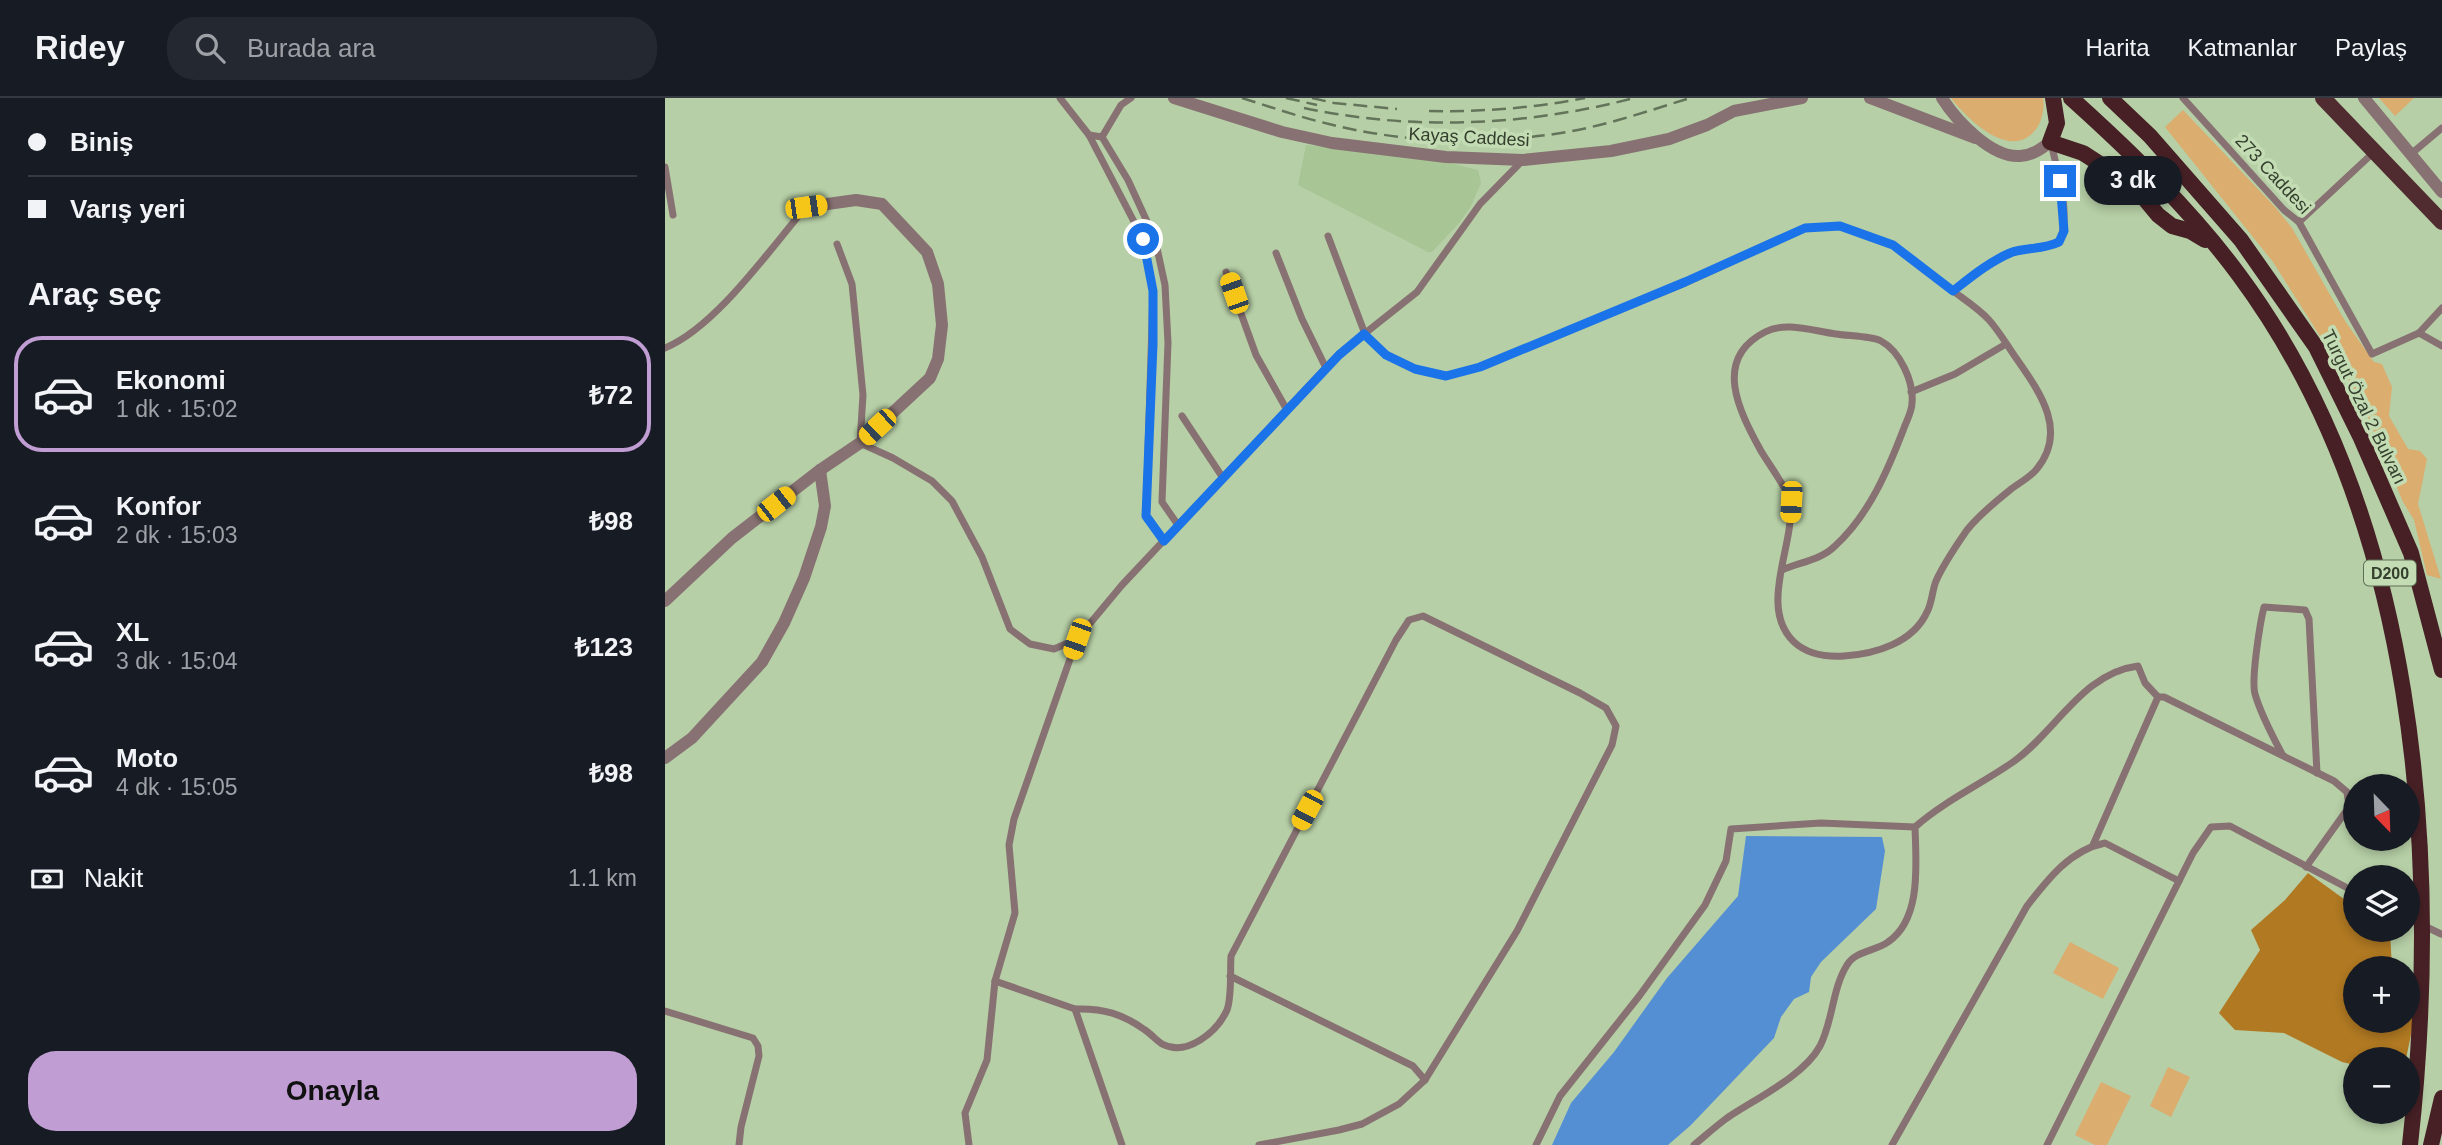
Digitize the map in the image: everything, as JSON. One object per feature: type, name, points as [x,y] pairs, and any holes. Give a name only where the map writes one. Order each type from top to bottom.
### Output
[{"type":"highway","points":[[2053,98],[2057,123],[2050,142],[2083,153],[2134,186],[2158,215],[2172,226],[2190,231],[2219,249]]},
{"type":"highway","name":"D200","points":[[2071,98],[2163,187],[2219,249],[2288,349],[2334,433],[2364,498],[2408,633]]},
{"type":"highway","name":"Turgut Özal 2 Bulvarı","points":[[2110,98],[2150,136],[2241,240],[2316,347],[2361,438],[2411,552],[2442,670]]},
{"type":"highway","points":[[2440,955],[2441,927]]},
{"type":"highway","points":[[2410,1145],[2424,1086],[2436,1002]]},
{"type":"highway","points":[[2431,1145],[2442,1098]]},
{"type":"main road","points":[[2323,98],[2442,222]]},
{"type":"main road","points":[[2335,98],[2442,209]]},
{"type":"street","points":[[1060,98],[1089,135],[1143,239],[1153,291],[1146,516],[1164,541]]},
{"type":"street","points":[[1102,137],[1121,106],[1131,98]]},
{"type":"street","name":"Kayaş Caddesi","points":[[1174,98],[1282,132],[1332,143],[1446,157],[1523,160],[1611,151],[1669,139],[1707,125],[1734,111],[1802,98]]},
{"type":"street","points":[[1734,111],[1766,98]]},
{"type":"street","points":[[1870,98],[1982,141]]},
{"type":"street","points":[[1940,98],[1952,115],[1999,152],[2018,157],[2035,153],[2050,142],[2060,181],[2064,231],[2059,242],[2038,249],[2012,252],[1988,265],[1953,291]]},
{"type":"street","name":"273 Caddesi","points":[[2183,98],[2284,210],[2299,222],[2372,354],[2419,332]]},
{"type":"street","points":[[2364,98],[2442,192]]},
{"type":"street","points":[[2411,154],[2442,128]]},
{"type":"street","points":[[1089,135],[1102,137]]},
{"type":"street","points":[[1102,137],[1128,180],[1155,239],[1165,285],[1168,343],[1162,502],[1178,525]]},
{"type":"street","points":[[2299,222],[2374,152]]},
{"type":"street","points":[[969,1145],[965,1113],[986,1060],[995,981],[1016,913],[1009,845],[1014,819],[1077,639],[1122,585],[1326,368],[1417,292],[1480,204],[1523,160]]},
{"type":"street","points":[[665,167],[673,215]]},
{"type":"street","points":[[665,348],[677,343],[709,320],[806,207],[856,200],[882,204],[927,252],[938,284],[942,325],[937,359],[930,378],[860,443],[731,538],[665,601]]},
{"type":"street","points":[[1328,236],[1364,334],[1386,355],[1415,369],[1446,376],[1480,367],[1647,298],[1805,228],[1840,226],[1893,245],[1988,320],[2006,344],[2041,394],[2049,413],[2051,430],[2046,456],[2035,472],[1974,521],[1949,556],[1935,582],[1927,613],[1906,638],[1872,651],[1832,657],[1811,652],[1794,642],[1781,622],[1779,602],[1782,570],[1789,535],[1791,502],[1756,442],[1733,385],[1735,360],[1745,345],[1768,330],[1788,327],[1881,340],[1900,359],[1910,380],[1913,404],[1892,460],[1860,519],[1835,547],[1822,557],[1798,562],[1782,570]]},
{"type":"street","points":[[837,244],[852,285],[863,395],[860,443]]},
{"type":"street","points":[[1276,253],[1302,319],[1326,368]]},
{"type":"street","points":[[1226,272],[1256,355],[1287,410]]},
{"type":"street","points":[[2441,347],[2419,332],[2442,308]]},
{"type":"street","points":[[1911,391],[1955,374],[2006,344]]},
{"type":"street","points":[[1182,416],[1223,478]]},
{"type":"street","points":[[860,443],[893,458],[932,481],[952,501],[982,557],[1010,629],[1030,644],[1054,649],[1077,639]]},
{"type":"street","points":[[665,758],[692,738],[762,662],[784,622],[804,578],[821,527],[825,506],[820,470]]},
{"type":"street","points":[[2283,756],[2268,728],[2254,691],[2264,607],[2305,610],[2309,619],[2317,773]]},
{"type":"street","points":[[995,981],[1075,1009],[1093,1008],[1112,1012],[1132,1021],[1163,1044],[1177,1048],[1197,1042],[1212,1032],[1228,1008],[1231,956],[1396,640],[1409,620],[1423,616],[1606,708],[1616,726],[1612,745],[1517,932],[1425,1080],[1399,1104],[1361,1124],[1259,1145]]},
{"type":"street","points":[[1536,1145],[1560,1096],[1640,995],[1705,905],[1726,861],[1731,828],[1821,822],[1915,827],[1935,809],[2013,762],[2042,738],[2086,690],[2110,673],[2138,666],[2145,683],[2158,697]]},
{"type":"street","points":[[2158,697],[2164,696],[2317,773],[2347,792],[2349,807],[2306,867]]},
{"type":"street","points":[[2093,845],[2158,697]]},
{"type":"street","points":[[2047,1145],[2193,853],[2211,827],[2231,826],[2343,886]]},
{"type":"street","points":[[1694,1145],[1725,1119],[1804,1065],[1819,1046],[1840,977],[1849,961],[1865,951],[1887,943],[1903,929],[1911,908],[1916,867],[1915,827]]},
{"type":"street","points":[[1892,1145],[2027,906],[2053,874],[2093,845],[2105,843],[2179,881]]},
{"type":"street","points":[[2420,921],[2441,927]]},
{"type":"street","points":[[1230,976],[1413,1066],[1425,1080]]},
{"type":"street","points":[[1075,1009],[1122,1145]]},
{"type":"street","points":[[665,1011],[753,1038],[758,1046],[759,1056],[739,1145]]},
{"type":"shaded area","points":[[1951,98],[2043,98],[2043,110],[2036,129],[2026,138],[2015,141],[1991,134],[1979,126]]},
{"type":"shaded area","points":[[2379,98],[2414,98],[2395,116]]},
{"type":"shaded area","points":[[2183,110],[2292,228],[2345,321],[2374,362],[2382,364],[2392,387],[2389,416],[2408,449],[2420,451],[2427,459],[2418,504],[2441,579],[2427,575],[2414,520],[2403,502],[2368,418],[2344,374],[2273,262],[2165,127]]},
{"type":"shaded area","points":[[1306,145],[1442,161],[1478,170],[1481,183],[1470,208],[1459,223],[1432,252],[1428,252],[1298,185]]},
{"type":"shaded area","points":[[2308,873],[2343,898],[2343,942],[2391,942],[2391,956],[2343,956],[2343,1033],[2411,1033],[2408,1047],[2343,1047],[2343,1062],[2284,1033],[2235,1030],[2219,1013],[2260,950],[2251,930],[2285,900]]},
{"type":"shaded area","points":[[2070,942],[2119,968],[2103,999],[2053,973]]},
{"type":"shaded area","points":[[2168,1067],[2190,1077],[2171,1117],[2150,1106]]},
{"type":"shaded area","points":[[2101,1082],[2131,1096],[2107,1145],[2095,1145],[2075,1135]]},
{"type":"water","points":[[1746,836],[1882,837],[1885,851],[1876,909],[1821,962],[1811,977],[1809,992],[1794,999],[1781,1017],[1774,1038],[1691,1125],[1668,1145],[1552,1145],[1571,1103],[1614,1052],[1667,978],[1738,896]]},
{"type":"railway","points":[[1242,98],[1357,130],[1444,140],[1532,137],[1577,130],[1690,98]]},
{"type":"railway","points":[[1286,98],[1317,105]]},
{"type":"railway","points":[[1312,98],[1334,103],[1397,109]]},
{"type":"railway","points":[[1429,111],[1507,109],[1585,98]]},
{"type":"railway","points":[[1304,108],[1387,120],[1470,122],[1553,115],[1634,98]]},
{"type":"route","points":[[1143,239],[1153,291],[1146,516],[1164,541],[1339,355],[1364,334],[1386,355],[1415,369],[1446,376],[1480,367],[1685,282],[1805,228],[1840,226],[1893,245],[1953,291],[1988,265],[2012,252],[2038,249],[2059,242],[2064,231],[2060,181]]}]
